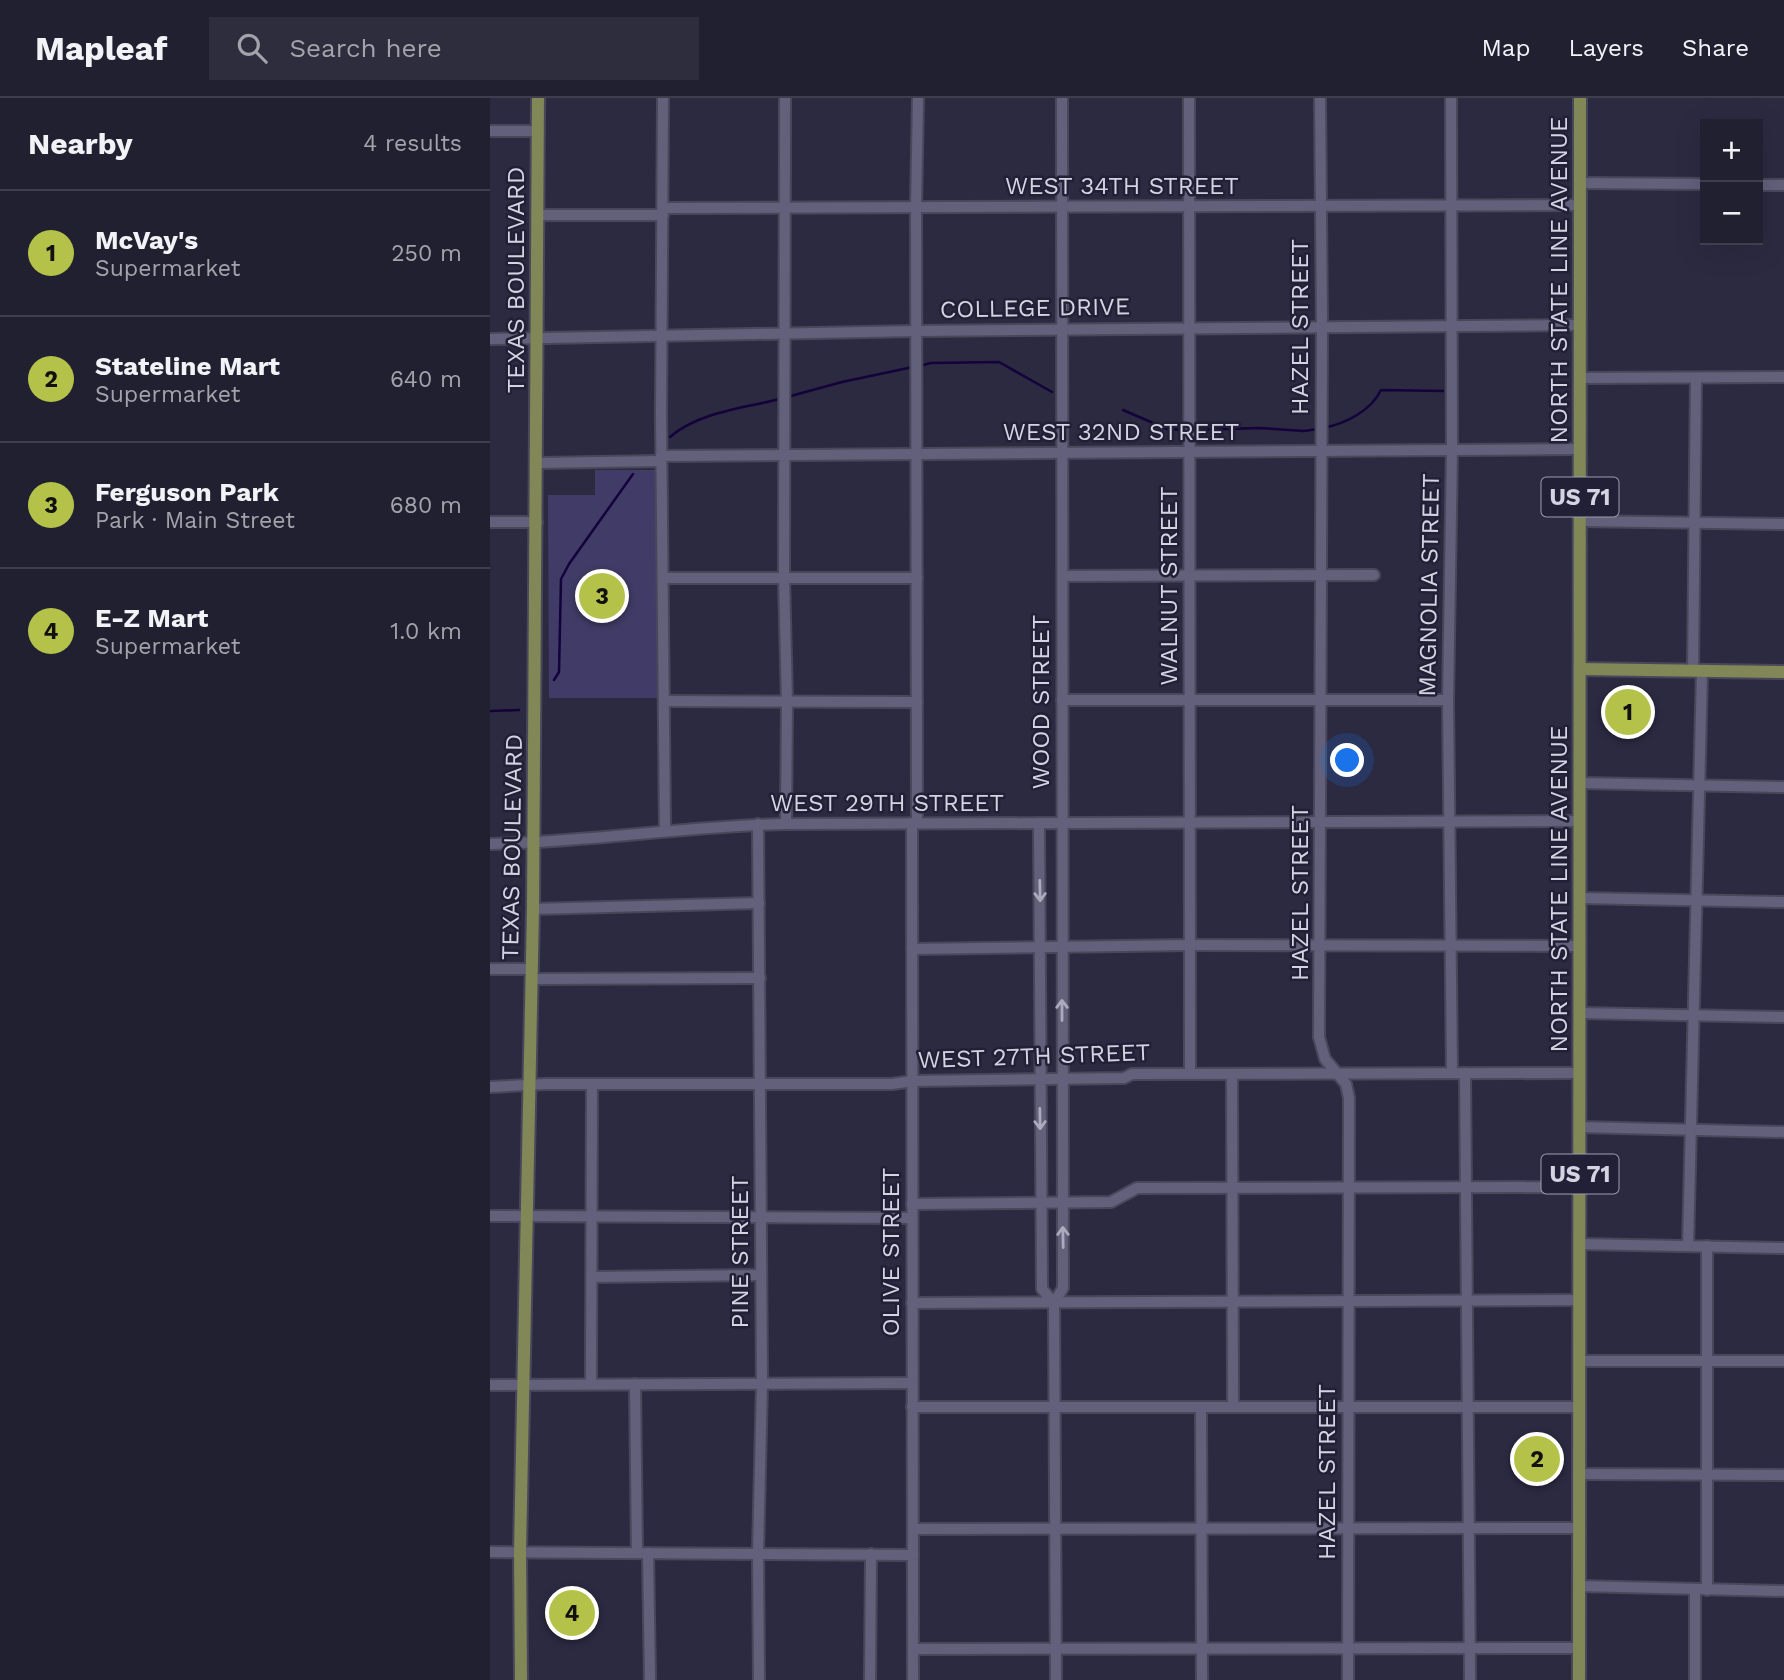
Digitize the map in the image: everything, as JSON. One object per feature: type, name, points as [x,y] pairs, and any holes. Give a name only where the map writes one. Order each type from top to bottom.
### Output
[{"type":"main road","name":"TEXAS BOULEVARD","points":[[521,1680],[520,1551],[533,909],[538,98]]},
{"type":"main road","name":"NORTH STATE LINE AVENUE","points":[[1579,1680],[1580,98]]},
{"type":"main road","points":[[1580,669],[1784,672]]},
{"type":"street","points":[[663,98],[661,459],[665,831]]},
{"type":"street","points":[[785,98],[786,824]]},
{"type":"street","name":"OLIVE STREET","points":[[913,1680],[912,949],[917,702],[915,207],[918,98]]},
{"type":"street","name":"WOOD STREET","points":[[1056,1680],[1054,1303],[1063,1288],[1062,98]]},
{"type":"street","name":"WALNUT STREET","points":[[1189,98],[1190,1073]]},
{"type":"street","name":"HAZEL STREET","points":[[1320,98],[1320,1037],[1325,1059],[1346,1084],[1349,1098],[1349,1680]]},
{"type":"street","name":"MAGNOLIA STREET","points":[[1451,98],[1452,450],[1448,699],[1452,1073]]},
{"type":"street","points":[[490,131],[537,131]]},
{"type":"street","points":[[1580,183],[1700,184]]},
{"type":"street","points":[[1763,185],[1784,185]]},
{"type":"street","name":"WEST 34TH STREET","points":[[538,215],[785,207],[1580,205]]},
{"type":"street","name":"COLLEGE DRIVE","points":[[490,339],[1061,329],[1580,325]]},
{"type":"street","points":[[1580,378],[1784,377]]},
{"type":"street","points":[[1688,1246],[1699,785],[1696,378]]},
{"type":"street","name":"WEST 32ND STREET","points":[[537,463],[916,454],[1580,449]]},
{"type":"street","points":[[1580,521],[1784,524]]},
{"type":"street","points":[[490,522],[537,522]]},
{"type":"street","points":[[1063,576],[1374,575]]},
{"type":"street","points":[[663,578],[917,578]]},
{"type":"street","points":[[1062,699],[1448,699]]},
{"type":"street","points":[[664,701],[917,702]]},
{"type":"street","points":[[1580,783],[1784,787]]},
{"type":"street","name":"WEST 29TH STREET","points":[[490,844],[533,844],[758,824],[1580,821]]},
{"type":"street","name":"WOOD STREET","points":[[1039,823],[1042,1289],[1054,1303]]},
{"type":"street","name":"PINE STREET","points":[[758,824],[762,1383],[758,1553],[759,1680]]},
{"type":"street","points":[[1580,898],[1784,902]]},
{"type":"street","points":[[533,909],[759,904]]},
{"type":"street","points":[[912,949],[1580,946]]},
{"type":"street","points":[[490,969],[531,974],[760,978]]},
{"type":"street","points":[[1580,1013],[1784,1017]]},
{"type":"street","name":"WEST 27TH STREET","points":[[490,1087],[592,1084],[892,1084],[913,1080],[1124,1078],[1132,1074],[1190,1073],[1580,1073]]},
{"type":"street","points":[[1465,1073],[1470,1406],[1470,1680]]},
{"type":"street","points":[[1232,1074],[1233,1406]]},
{"type":"street","points":[[591,1384],[592,1084]]},
{"type":"street","points":[[1580,1127],[1784,1132]]},
{"type":"street","points":[[912,1204],[1111,1202],[1137,1188],[1580,1186]]},
{"type":"street","points":[[490,1216],[912,1218]]},
{"type":"street","points":[[1580,1244],[1784,1248]]},
{"type":"street","points":[[1695,1680],[1707,1475],[1707,1246]]},
{"type":"street","points":[[593,1278],[760,1275]]},
{"type":"street","points":[[912,1303],[1580,1300]]},
{"type":"street","points":[[1580,1361],[1784,1361]]},
{"type":"street","points":[[490,1385],[912,1383]]},
{"type":"street","points":[[635,1384],[650,1680]]},
{"type":"street","points":[[912,1407],[1580,1406]]},
{"type":"street","points":[[1200,1407],[1202,1680]]},
{"type":"street","points":[[1580,1474],[1784,1475]]},
{"type":"street","points":[[913,1529],[1579,1528]]},
{"type":"street","points":[[490,1552],[913,1555]]},
{"type":"street","points":[[870,1680],[871,1554]]},
{"type":"street","points":[[1579,1586],[1784,1591]]},
{"type":"street","points":[[913,1649],[1470,1646],[1579,1648]]},
{"type":"shaded area","points":[[595,470],[656,470],[657,698],[549,698],[548,495],[595,495]]},
{"type":"waterway","points":[[919,366],[931,363],[999,362],[1052,392]]},
{"type":"waterway","points":[[787,397],[913,367]]},
{"type":"waterway","points":[[1324,428],[1357,415],[1371,404],[1381,390],[1443,391]]},
{"type":"waterway","points":[[670,437],[708,416],[780,399]]},
{"type":"waterway","points":[[1123,410],[1167,429],[1185,430]]},
{"type":"waterway","points":[[1192,430],[1318,429]]},
{"type":"waterway","points":[[554,680],[559,672],[561,579],[633,474]]},
{"type":"waterway","points":[[490,711],[519,710]]},
{"type":"place","name":"Ferguson Park","points":[[602,596]]},
{"type":"place","name":"McVay's","points":[[1628,712]]},
{"type":"place","name":"Stateline Mart","points":[[1537,1459]]},
{"type":"place","name":"E-Z Mart","points":[[572,1613]]}]
